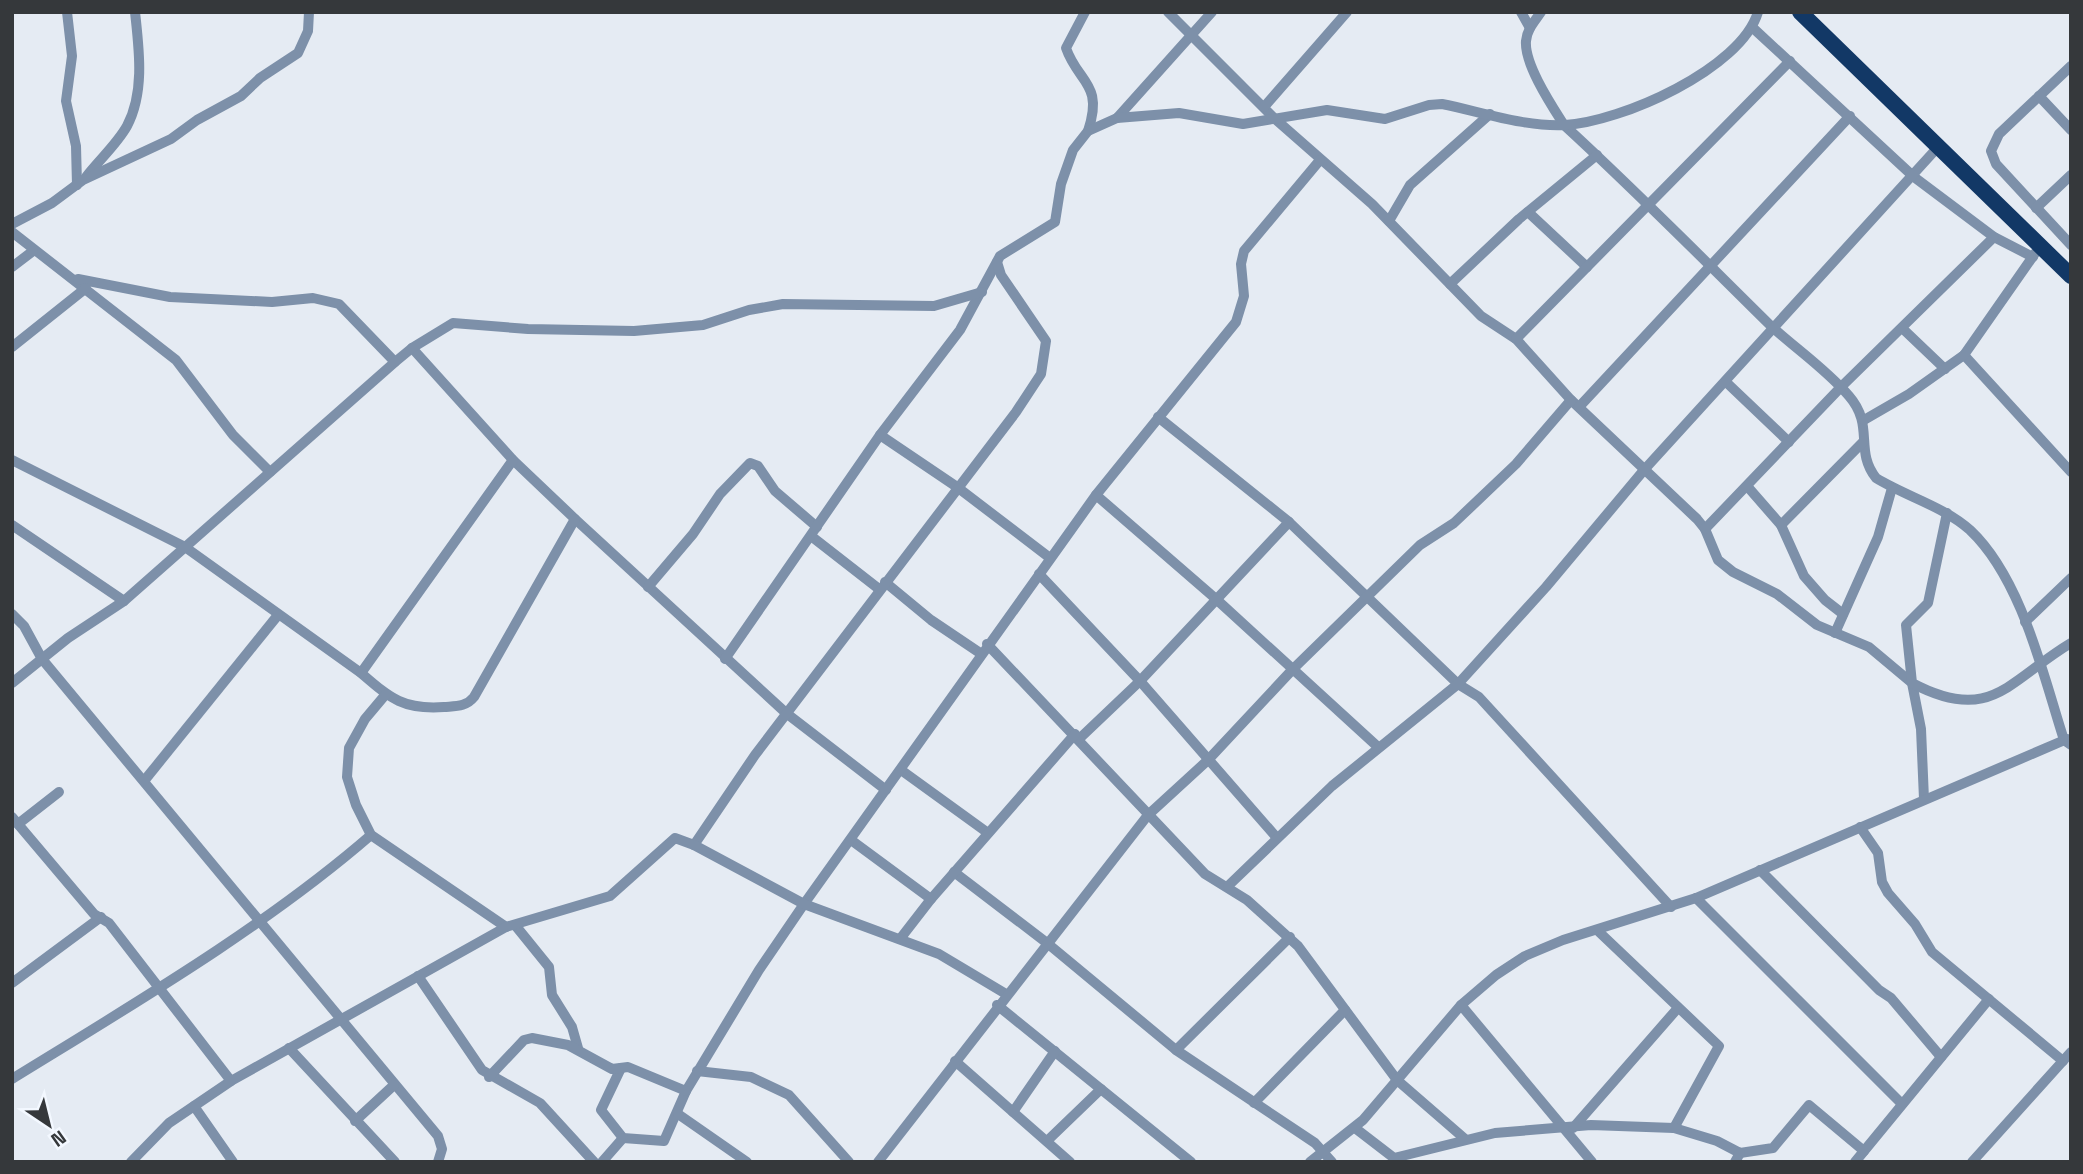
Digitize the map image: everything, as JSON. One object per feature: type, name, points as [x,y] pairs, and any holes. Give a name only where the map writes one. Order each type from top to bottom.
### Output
[{"type":"highway","points":[[1800,12],[1938,147],[2036,251],[2071,276]]},
{"type":"street","points":[[67,12],[72,56],[66,101],[76,146],[80,182]]},
{"type":"street","points":[[80,182],[124,131],[132,113],[140,75],[135,12]]},
{"type":"street","points":[[12,224],[80,182],[171,139],[205,115],[242,96],[260,78],[298,52],[308,31],[309,12]]},
{"type":"street","points":[[725,659],[880,435],[960,330],[996,262],[1006,252],[1055,222],[1061,184],[1073,150],[1088,131],[1092,117],[1090,90],[1066,48],[1085,12]]},
{"type":"street","points":[[1168,12],[1274,118],[1389,221],[1496,328],[1516,339],[1575,404],[1705,529],[1714,554],[1723,565],[1777,594],[1817,625],[1869,646],[1912,683],[1938,694],[1973,701],[2002,692],[2039,663],[2071,643]]},
{"type":"street","points":[[1117,118],[1212,12]]},
{"type":"street","points":[[1264,107],[1347,12]]},
{"type":"street","points":[[1521,12],[1530,28]]},
{"type":"street","points":[[1310,1162],[1355,1128],[1461,1004],[1496,975],[1525,956],[1696,898],[1924,799],[2068,741],[2025,622],[1993,560],[1971,531],[1947,513],[1876,478],[1868,469],[1864,419],[1841,387],[1775,329],[1649,203],[1564,125],[1532,65],[1525,43],[1530,28],[1541,12]]},
{"type":"street","points":[[1088,131],[1117,118],[1179,113],[1242,124],[1327,110],[1385,119],[1429,105],[1442,104],[1535,124],[1564,125],[1600,120],[1639,106],[1688,81],[1720,58],[1753,28],[1758,12]]},
{"type":"street","points":[[1753,28],[1914,177],[1994,237],[2036,251],[1964,355],[1864,419]]},
{"type":"street","points":[[1516,339],[1790,61]]},
{"type":"street","points":[[2071,66],[1999,134],[1991,151],[1996,164],[2071,245]]},
{"type":"street","points":[[2039,96],[2071,130]]},
{"type":"street","points":[[1389,221],[1410,186],[1490,114]]},
{"type":"street","points":[[878,1162],[1006,994],[1148,815],[1208,760],[1293,669],[1367,596],[1420,545],[1462,516],[1575,404],[1710,266],[1850,116]]},
{"type":"street","points":[[1228,886],[1378,747],[1458,684],[1546,587],[1644,470],[1914,177],[1938,147]]},
{"type":"street","points":[[1450,284],[1528,212],[1597,155]]},
{"type":"street","points":[[621,1068],[601,1110],[624,1138],[664,1141],[697,1072],[804,904],[901,771],[984,648],[1096,495],[1236,322],[1244,296],[1241,264],[1244,251],[1320,160]]},
{"type":"street","points":[[2036,208],[2071,175]]},
{"type":"street","points":[[1528,212],[1587,267]]},
{"type":"street","points":[[12,232],[176,360],[226,426],[270,472]]},
{"type":"street","points":[[1705,529],[1841,387],[1994,237]]},
{"type":"street","points":[[12,267],[33,251]]},
{"type":"street","points":[[694,845],[786,713],[1016,412],[1041,374],[1046,341],[996,262]]},
{"type":"street","points":[[74,278],[170,297],[328,301],[349,311],[395,362]]},
{"type":"street","points":[[12,347],[86,288]]},
{"type":"street","points":[[12,683],[124,601],[395,362],[412,348],[453,323],[555,331],[635,331],[703,326],[749,310],[783,304],[934,306],[982,292]]},
{"type":"street","points":[[1902,328],[1945,369]]},
{"type":"street","points":[[412,348],[513,460],[725,659],[786,713],[886,790]]},
{"type":"street","points":[[1964,355],[2048,451],[2071,472]]},
{"type":"street","points":[[1726,382],[1789,442]]},
{"type":"street","points":[[1158,417],[1289,523],[1458,684],[1471,690],[1490,708],[1671,906]]},
{"type":"street","points":[[880,435],[957,487],[1051,558]]},
{"type":"street","points":[[1781,525],[1864,441]]},
{"type":"street","points":[[12,460],[186,547],[361,673],[386,694],[414,708],[469,704],[575,519]]},
{"type":"street","points":[[361,673],[513,460]]},
{"type":"street","points":[[648,587],[693,534],[720,494],[750,463],[758,466],[775,491],[814,532],[931,620],[984,648],[1077,737],[1205,874],[1228,886],[1290,937],[1397,1080],[1465,1139]]},
{"type":"street","points":[[1747,486],[1781,525],[1804,576],[1825,600],[1843,614]]},
{"type":"street","points":[[1835,633],[1878,537],[1892,488]]},
{"type":"street","points":[[1096,495],[1216,599],[1378,747]]},
{"type":"street","points":[[1924,799],[1921,729],[1912,683],[1906,625],[1927,603],[1947,513]]},
{"type":"street","points":[[900,939],[988,832],[1077,737],[1140,681],[1289,523]]},
{"type":"street","points":[[12,525],[124,601]]},
{"type":"street","points":[[1039,574],[1140,681],[1277,838]]},
{"type":"street","points":[[2025,622],[2071,578]]},
{"type":"street","points":[[12,614],[24,626],[42,659],[438,1136],[442,1149],[438,1162]]},
{"type":"street","points":[[144,781],[278,615]]},
{"type":"street","points":[[386,694],[365,719],[349,748],[347,777],[356,806],[370,835],[510,926],[549,967],[552,995],[572,1027],[578,1048]]},
{"type":"street","points":[[901,771],[988,832]]},
{"type":"street","points":[[59,792],[15,820],[94,914],[109,923],[231,1081]]},
{"type":"street","points":[[1860,827],[1878,853],[1882,882],[1888,893],[1915,924],[1932,952],[2063,1061]]},
{"type":"street","points":[[12,1079],[258,920],[336,865],[370,835]]},
{"type":"street","points":[[131,1162],[161,1129],[231,1081],[339,1018],[510,926],[610,896],[675,838],[694,845],[804,904],[958,963],[1006,994]]},
{"type":"street","points":[[851,840],[931,899]]},
{"type":"street","points":[[1760,870],[1880,992],[1891,998],[1941,1057]]},
{"type":"street","points":[[954,872],[1047,943],[1176,1050],[1254,1102],[1325,1153],[1332,1162]]},
{"type":"street","points":[[1696,898],[1902,1104]]},
{"type":"street","points":[[12,983],[101,917]]},
{"type":"street","points":[[1597,930],[1677,1009],[1719,1046],[1674,1128]]},
{"type":"street","points":[[1176,1050],[1290,937]]},
{"type":"street","points":[[418,976],[467,1052],[489,1077],[527,1093],[540,1103],[594,1162]]},
{"type":"street","points":[[1855,1162],[1989,999]]},
{"type":"street","points":[[1461,1004],[1569,1129],[1592,1162]]},
{"type":"street","points":[[998,1005],[1191,1162]]},
{"type":"street","points":[[1569,1129],[1677,1009]]},
{"type":"street","points":[[1254,1102],[1345,1010]]},
{"type":"street","points":[[489,1077],[528,1038],[578,1048],[612,1069],[648,1073],[686,1091]]},
{"type":"street","points":[[289,1048],[395,1162]]},
{"type":"street","points":[[1013,1112],[1055,1051]]},
{"type":"street","points":[[1972,1162],[2071,1052]]},
{"type":"street","points":[[956,1061],[1070,1162]]},
{"type":"street","points":[[697,1072],[751,1077],[789,1095],[849,1162]]},
{"type":"street","points":[[355,1121],[394,1084]]},
{"type":"street","points":[[1047,1141],[1101,1089]]},
{"type":"street","points":[[1355,1128],[1394,1158],[1465,1139],[1520,1130],[1569,1129],[1591,1125],[1674,1128],[1717,1141],[1737,1157],[1773,1148],[1809,1105],[1864,1151]]},
{"type":"street","points":[[194,1106],[233,1162]]},
{"type":"street","points":[[678,1114],[747,1162]]},
{"type":"street","points":[[602,1162],[624,1138]]}]
